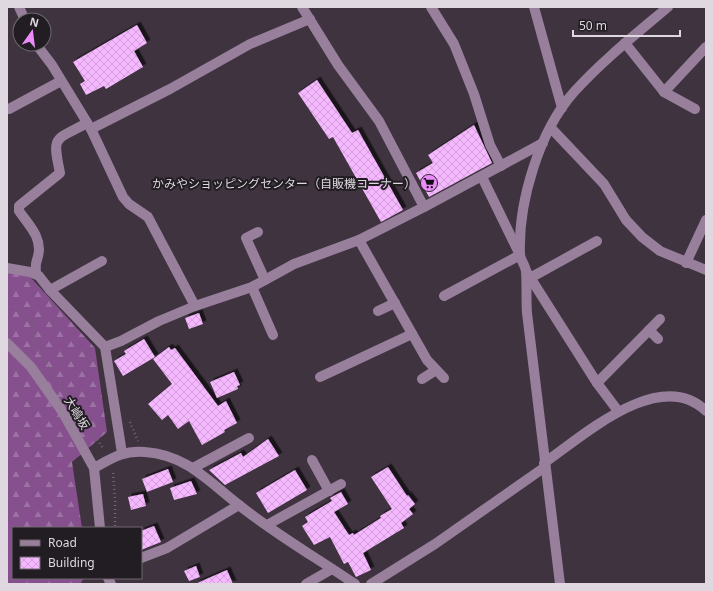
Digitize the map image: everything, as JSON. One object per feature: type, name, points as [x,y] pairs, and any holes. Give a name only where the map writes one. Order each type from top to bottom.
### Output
[{"type":"street","points":[[302,7],[338,65],[379,121],[424,207]]},
{"type":"street","points":[[431,7],[454,44],[474,94],[490,145],[501,166]]},
{"type":"street","points":[[534,7],[562,108]]},
{"type":"street","points":[[520,255],[524,198],[532,170],[543,143],[562,108],[573,93],[625,43],[668,7]]},
{"type":"street","points":[[122,453],[105,347],[50,290],[36,273],[35,262],[38,256],[39,241],[19,211],[19,206],[60,173],[55,148],[60,138],[170,89],[250,44],[310,19]]},
{"type":"street","points":[[625,43],[664,92],[695,109]]},
{"type":"street","points":[[664,92],[706,47]]},
{"type":"street","points":[[41,52],[89,126],[123,197],[129,204],[148,217],[195,306]]},
{"type":"street","points":[[9,109],[61,81]]},
{"type":"street","points":[[551,128],[604,184],[626,220],[634,229],[660,251],[706,270]]},
{"type":"street","points":[[105,347],[159,321],[195,306],[252,287],[294,264],[359,240],[482,177],[543,143]]},
{"type":"street","points":[[482,177],[528,274],[597,384],[618,412]]},
{"type":"street","points":[[686,263],[706,220]]},
{"type":"street","points":[[258,232],[246,238],[265,280]]},
{"type":"street","points":[[359,240],[427,360],[444,378]]},
{"type":"street","points":[[528,274],[597,241]]},
{"type":"street","points":[[444,296],[520,255]]},
{"type":"street","points":[[50,290],[102,261]]},
{"type":"street","points":[[7,268],[36,273]]},
{"type":"street","points":[[528,274],[527,306],[544,465],[560,584]]},
{"type":"street","points":[[252,287],[273,335]]},
{"type":"street","points":[[378,311],[395,303]]},
{"type":"street","points":[[597,384],[660,319]]},
{"type":"street","points":[[649,330],[658,339]]},
{"type":"street","points":[[320,377],[412,334]]},
{"type":"street","name":"大嶋坂","points":[[7,342],[31,367],[62,412],[95,472]]},
{"type":"street","points":[[422,379],[436,370]]},
{"type":"street","points":[[371,584],[435,544],[544,465],[566,447],[618,412],[659,396],[674,396],[687,400],[701,407],[706,412]]},
{"type":"street","points":[[193,468],[249,438]]},
{"type":"street","points":[[100,527],[95,472],[122,453],[146,452],[170,458],[193,468],[239,506],[355,584]]},
{"type":"street","points":[[312,460],[329,491]]},
{"type":"street","points":[[268,525],[341,484]]},
{"type":"street","points":[[142,558],[167,548],[239,506]]},
{"type":"street","points":[[306,584],[332,568]]},
{"type":"path","points":[[7,306],[18,307],[27,315],[34,328],[38,352],[103,448]]},
{"type":"path","points":[[134,431],[139,445]]},
{"type":"path","points":[[113,473],[115,527]]},
{"type":"green space","points":[[7,266],[23,269],[95,348],[107,432],[72,462],[82,527],[12,527],[12,579],[83,579],[80,584],[7,584]]},
{"type":"building","points":[[137,25],[147,43],[134,51],[143,67],[106,89],[104,86],[86,95],[80,84],[85,81],[73,62]]},
{"type":"building","points":[[317,80],[352,133],[358,130],[403,210],[381,222],[333,137],[329,139],[298,93]]},
{"type":"building","points":[[474,125],[492,163],[429,197],[416,173],[433,163],[428,155]]},
{"type":"building","points":[[199,313],[203,324],[189,329],[185,318]]},
{"type":"building","points":[[144,339],[155,357],[123,376],[114,361],[126,354],[124,351]]},
{"type":"building","points":[[169,347],[171,350],[175,348],[218,406],[226,401],[237,423],[224,430],[225,432],[202,445],[189,421],[178,429],[168,415],[162,420],[148,404],[172,384],[153,359]]},
{"type":"building","points":[[234,372],[240,385],[237,386],[238,389],[217,398],[210,382]]},
{"type":"building","points":[[268,439],[279,456],[225,485],[209,470],[241,453],[243,457]]},
{"type":"building","points":[[388,467],[407,496],[408,495],[415,504],[409,509],[413,514],[401,523],[404,528],[363,553],[371,570],[356,577],[348,562],[344,564],[330,537],[314,545],[302,526],[308,522],[305,517],[332,501],[330,498],[341,492],[348,504],[334,512],[349,535],[353,533],[354,535],[381,518],[380,516],[392,509],[371,477]]},
{"type":"building","points":[[168,469],[173,482],[147,492],[142,479]]},
{"type":"building","points":[[295,470],[307,490],[268,513],[256,493]]},
{"type":"building","points":[[191,481],[197,494],[174,500],[170,488]]},
{"type":"building","points":[[143,494],[146,506],[131,510],[128,497]]},
{"type":"building","points":[[154,526],[161,542],[142,550],[142,531]]},
{"type":"building","points":[[196,566],[200,577],[189,581],[184,571]]},
{"type":"building","points":[[227,570],[233,584],[195,584]]},
{"type":"place","name":"かみやショッピングセンター（自販機コーナー）","points":[[429,183]]}]
